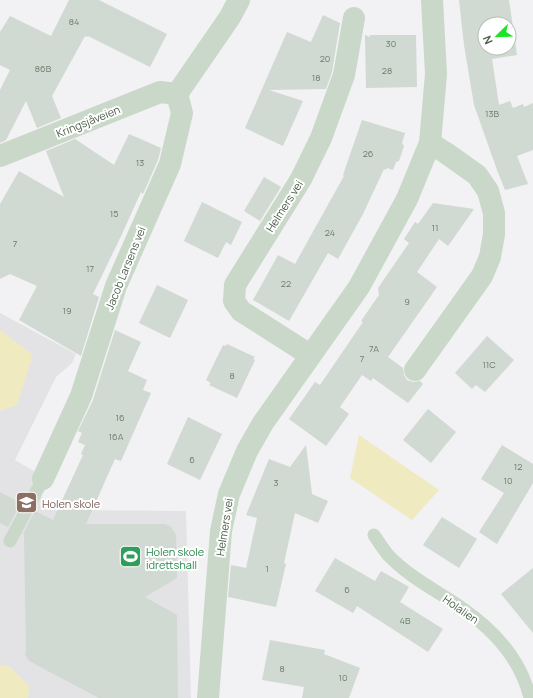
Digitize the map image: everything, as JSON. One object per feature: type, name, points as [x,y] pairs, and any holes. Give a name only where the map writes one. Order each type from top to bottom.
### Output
[{"type":"street","points":[[177,94],[230,17],[239,0]]},
{"type":"street","name":"Helmers vei","points":[[208,698],[221,531],[229,494],[247,451],[263,423],[359,287],[407,199],[430,143],[436,74],[432,0]]},
{"type":"street","name":"Helmers vei","points":[[310,355],[241,311],[234,301],[235,285],[301,179],[321,138],[344,75],[354,18]]},
{"type":"street","name":"Kringsjåveien","points":[[0,156],[160,92],[177,94]]},
{"type":"street","name":"Jacob Larsens vei","points":[[43,479],[81,396],[116,286],[170,164],[182,113],[177,94]]},
{"type":"street","points":[[415,370],[482,276],[490,257],[494,234],[494,213],[488,191],[477,176],[430,143]]},
{"type":"lane","name":"Jacob Larsens vei","points":[[10,541],[43,479]]},
{"type":"lane","name":"Holalien","points":[[374,535],[388,554],[408,572],[463,608],[482,623],[500,641],[514,660],[526,682],[530,698]]},
{"type":"shaded area","name":"Holen skole","points":[[0,313],[76,354],[72,363],[56,377],[15,460],[49,480],[40,496],[69,510],[186,511],[191,698],[0,698]]},
{"type":"shaded area","points":[[0,330],[33,355],[17,405],[0,411]]},
{"type":"shaded area","points":[[359,435],[439,490],[412,520],[350,478]]},
{"type":"shaded area","points":[[0,666],[9,666],[29,686],[28,698],[0,698]]},
{"type":"building","points":[[69,0],[99,0],[167,34],[150,67],[88,36],[85,36],[52,96],[61,118],[37,128],[26,101],[6,140],[0,143],[0,90],[10,70],[0,65],[0,32],[10,16],[51,36]]},
{"type":"building","points":[[459,0],[509,0],[511,16],[477,16],[477,56],[511,56],[492,59],[499,105],[510,101],[513,108],[523,104],[524,107],[533,103],[533,150],[517,156],[528,184],[505,190],[474,105],[464,45]]},
{"type":"building","points":[[323,15],[340,23],[332,72],[326,89],[269,90],[303,101],[283,146],[245,128],[287,32],[311,42]]},
{"type":"building","points":[[365,35],[370,37],[370,35],[416,35],[417,87],[366,88]]},
{"type":"building","points":[[362,120],[405,133],[402,143],[404,146],[399,161],[396,162],[393,170],[387,168],[386,170],[384,169],[363,214],[338,259],[328,253],[289,321],[253,300],[278,255],[295,264],[344,176],[343,175]]},
{"type":"building","points":[[129,134],[161,148],[158,160],[143,194],[141,192],[93,294],[99,297],[81,356],[19,320],[37,286],[10,274],[0,279],[0,204],[19,171],[64,197],[46,151],[75,139],[114,165]]},
{"type":"building","points":[[264,177],[281,187],[260,221],[244,211]]},
{"type":"building","points":[[202,202],[242,222],[231,245],[226,242],[218,258],[184,241]]},
{"type":"building","points":[[433,203],[474,209],[448,246],[439,239],[417,272],[437,287],[388,357],[403,368],[404,375],[407,380],[413,382],[420,381],[423,384],[408,403],[373,378],[371,381],[362,375],[340,407],[349,414],[326,446],[289,419],[315,382],[320,385],[363,322],[361,321],[379,295],[378,288],[409,243],[404,239],[415,222],[418,224]]},
{"type":"building","points":[[157,285],[188,300],[170,338],[139,323]]},
{"type":"building","points":[[115,330],[141,342],[128,371],[147,380],[143,390],[151,393],[121,461],[115,459],[86,524],[164,524],[170,526],[176,535],[177,578],[145,597],[177,615],[178,698],[99,698],[29,661],[25,654],[23,534],[35,511],[53,520],[83,455],[81,454],[85,445],[78,442],[82,433],[78,431],[93,400]]},
{"type":"building","points":[[487,336],[514,360],[485,392],[476,385],[472,389],[455,373]]},
{"type":"building","points":[[227,344],[255,357],[253,359],[255,360],[237,398],[209,385],[211,383],[206,380],[223,345],[226,346]]},
{"type":"building","points":[[428,409],[456,432],[431,463],[403,440]]},
{"type":"building","points":[[188,417],[222,434],[200,480],[167,464]]},
{"type":"building","points":[[306,445],[312,494],[328,501],[318,523],[295,513],[284,563],[286,564],[276,607],[228,597],[231,565],[246,568],[257,518],[246,515],[269,459],[290,467]]},
{"type":"building","points":[[502,445],[533,464],[533,483],[497,544],[479,532],[504,493],[481,479]]},
{"type":"building","points":[[0,492],[21,503],[8,527],[0,523]]},
{"type":"building","points":[[442,517],[477,539],[459,568],[423,545]]},
{"type":"building","points":[[335,558],[375,581],[381,571],[409,587],[400,602],[443,629],[428,652],[357,606],[353,613],[315,591]]},
{"type":"building","points":[[533,568],[533,633],[501,594]]},
{"type":"building","points":[[270,640],[325,650],[324,654],[360,668],[349,698],[302,698],[304,687],[262,680]]},
{"type":"place","name":"Holen skole","points":[[27,503]]},
{"type":"place","name":"Holen skole idrettshall","points":[[131,557]]}]
